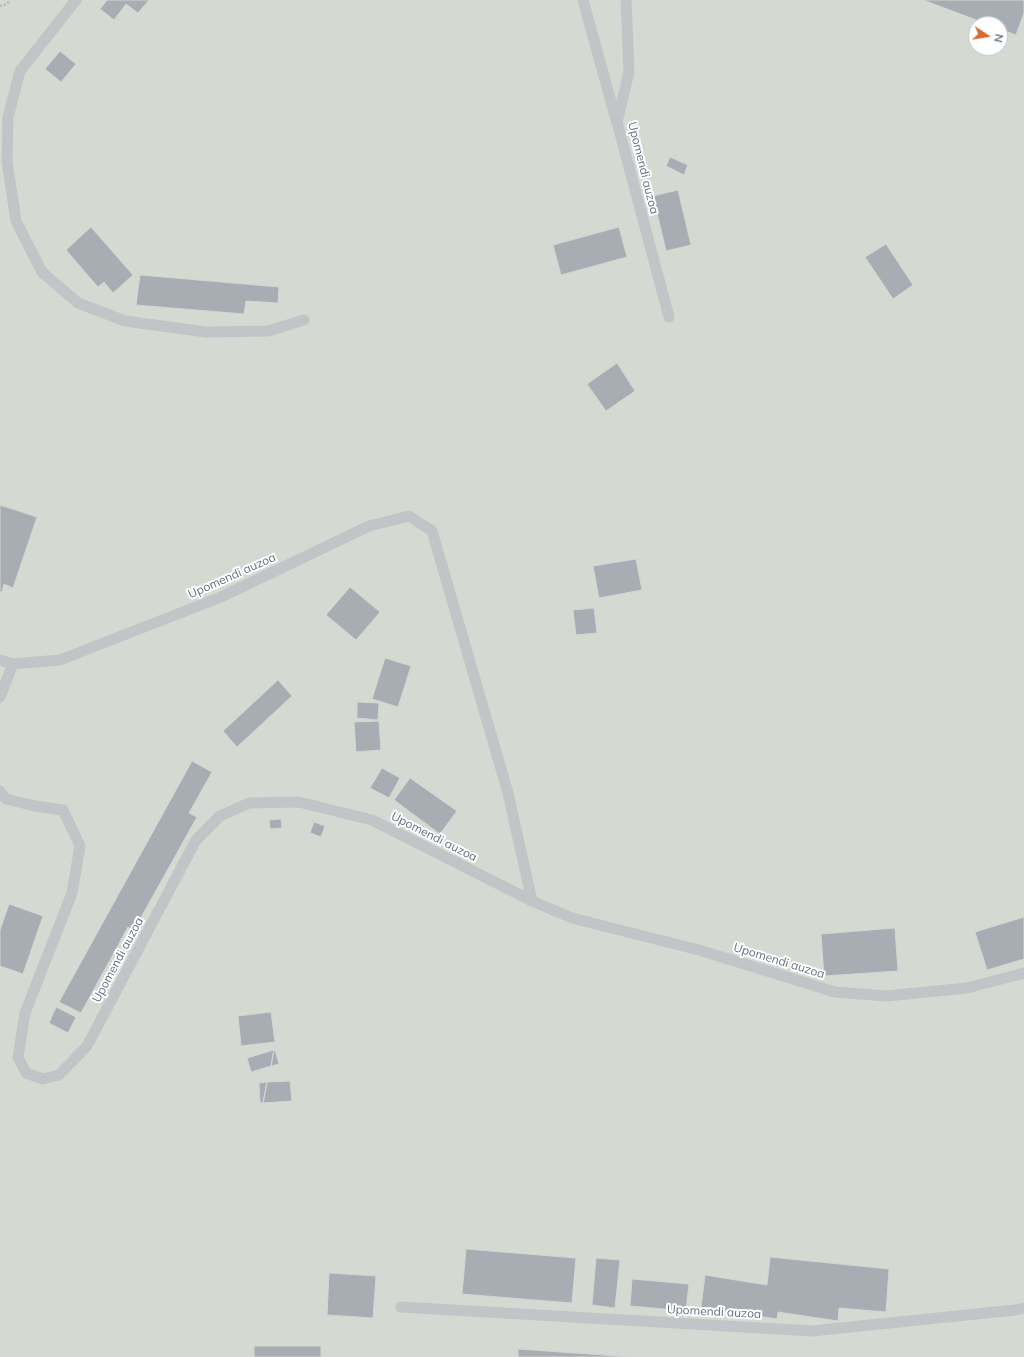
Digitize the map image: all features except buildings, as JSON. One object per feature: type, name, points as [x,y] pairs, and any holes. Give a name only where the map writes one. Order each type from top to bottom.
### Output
[{"type":"lane","points":[[76,0],[20,71],[8,117],[3,162],[16,222],[42,272],[78,303],[125,321],[206,332],[268,331],[304,320]]},
{"type":"lane","points":[[583,0],[617,122]]},
{"type":"lane","name":"Upomendi auzoa","points":[[626,0],[629,72],[617,122],[669,317]]},
{"type":"lane","name":"Upomendi auzoa","points":[[0,660],[13,664],[60,660],[221,597],[369,526],[409,516],[432,531],[508,794],[532,901]]},
{"type":"lane","points":[[0,697],[13,664]]},
{"type":"lane","name":"Upomendi auzoa","points":[[0,791],[6,799],[35,806],[63,810],[80,846],[72,893],[25,1013],[18,1057],[26,1074],[43,1079],[59,1075],[87,1046],[196,840],[220,816],[249,804],[300,802],[372,820],[532,901],[572,918],[699,950],[835,992],[887,996],[967,988],[1024,973]]},
{"type":"lane","name":"Upomendi auzoa","points":[[401,1307],[812,1331],[1024,1308]]},
{"type":"path","points":[[0,6],[7,4],[10,0]]},
{"type":"shaded area","points":[[0,0],[1024,0],[1024,1357],[0,1357]]}]
